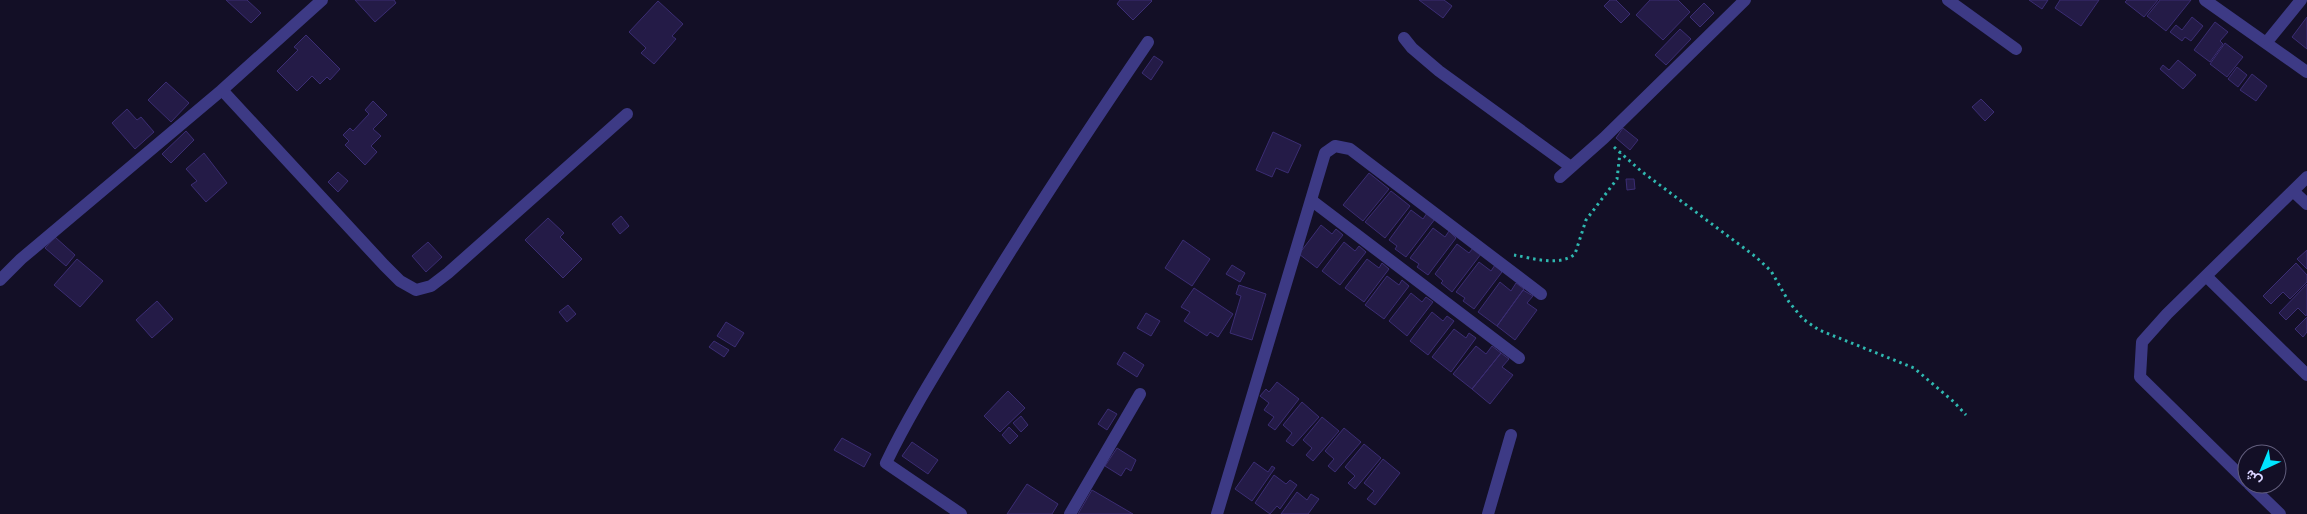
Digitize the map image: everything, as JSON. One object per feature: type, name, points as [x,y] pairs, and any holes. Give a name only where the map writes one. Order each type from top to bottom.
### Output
[{"type":"street","points":[[0,280],[21,259],[222,90],[322,0]]},
{"type":"street","points":[[1560,177],[1604,138],[1744,0]]},
{"type":"street","points":[[1948,0],[2016,49]]},
{"type":"street","points":[[2205,0],[2307,72]]},
{"type":"street","points":[[2266,43],[2302,0]]},
{"type":"street","points":[[1404,38],[1412,48],[1439,71],[1571,167]]},
{"type":"street","points":[[961,514],[886,463],[894,444],[924,392],[994,278],[1076,147],[1148,42]]},
{"type":"street","points":[[222,90],[384,265],[400,281],[416,290],[431,286],[448,273],[627,114]]},
{"type":"street","points":[[1217,514],[1325,153],[1335,146],[1350,149],[1541,294]]},
{"type":"street","points":[[2237,472],[2140,377],[2142,342],[2166,314],[2307,177]]},
{"type":"street","points":[[2293,191],[2307,204]]},
{"type":"street","points":[[1311,200],[1519,358]]},
{"type":"street","points":[[2206,276],[2307,375]]},
{"type":"street","points":[[1070,514],[1140,394]]},
{"type":"street","points":[[1488,514],[1511,435]]},
{"type":"street","points":[[2259,494],[2280,514]]},
{"type":"path","points":[[1604,138],[1641,172],[1756,257],[1771,271],[1789,302],[1803,319],[1819,330],[1914,368],[1954,402],[1966,415]]},
{"type":"path","points":[[1487,253],[1550,260],[1572,256],[1578,247],[1586,220],[1617,179],[1620,153]]},
{"type":"building","points":[[226,0],[247,0],[261,13],[251,23]]},
{"type":"building","points":[[355,0],[394,0],[396,3],[375,22]]},
{"type":"building","points":[[1120,0],[1152,1],[1133,20],[1117,4]]},
{"type":"building","points":[[1419,0],[1444,0],[1452,6],[1443,18]]},
{"type":"building","points":[[1610,0],[1616,0],[1630,14],[1621,23],[1604,6]]},
{"type":"building","points":[[1650,0],[1678,0],[1690,12],[1663,40],[1636,15]]},
{"type":"building","points":[[2029,0],[2048,0],[2042,9]]},
{"type":"building","points":[[2060,0],[2099,0],[2081,26],[2055,8]]},
{"type":"building","points":[[2127,0],[2158,0],[2144,17],[2125,2]]},
{"type":"building","points":[[2160,0],[2191,0],[2166,31],[2147,16]]},
{"type":"building","points":[[658,1],[683,24],[672,36],[676,39],[654,64],[641,53],[646,48],[629,32]]},
{"type":"building","points":[[1704,3],[1714,13],[1700,27],[1690,17]]},
{"type":"building","points":[[2192,17],[2203,26],[2191,41],[2185,37],[2182,41],[2170,32],[2176,25],[2182,30]]},
{"type":"building","points":[[2307,17],[2307,49],[2292,37]]},
{"type":"building","points":[[2215,22],[2228,32],[2220,41],[2223,44],[2210,62],[2194,50]]},
{"type":"building","points":[[1680,29],[1691,39],[1666,65],[1655,55]]},
{"type":"building","points":[[306,35],[340,69],[330,80],[327,77],[320,84],[312,76],[297,91],[277,71],[298,50],[294,47]]},
{"type":"building","points":[[2225,43],[2243,57],[2227,77],[2210,64]]},
{"type":"building","points":[[1154,56],[1163,62],[1151,80],[1142,73]]},
{"type":"building","points":[[2178,60],[2196,75],[2183,89],[2160,69],[2163,65],[2169,70]]},
{"type":"building","points":[[2237,67],[2247,75],[2238,87],[2228,79]]},
{"type":"building","points":[[2252,74],[2267,86],[2256,101],[2240,90]]},
{"type":"building","points":[[166,82],[189,103],[171,122],[148,100]]},
{"type":"building","points":[[1981,99],[1994,112],[1985,121],[1972,107]]},
{"type":"building","points":[[373,101],[387,115],[373,129],[381,136],[371,146],[377,152],[365,165],[345,145],[349,141],[343,135],[350,128],[353,131],[369,114],[365,110]]},
{"type":"building","points":[[127,109],[137,120],[141,117],[154,132],[135,149],[112,123]]},
{"type":"building","points":[[1623,128],[1638,140],[1630,150],[1616,138]]},
{"type":"building","points":[[186,131],[194,140],[171,163],[162,154]]},
{"type":"building","points":[[1273,132],[1301,145],[1288,173],[1276,168],[1272,177],[1256,170]]},
{"type":"building","points":[[204,153],[227,183],[206,202],[191,185],[197,181],[186,169]]},
{"type":"building","points":[[338,172],[348,181],[338,192],[328,182]]},
{"type":"building","points":[[1369,173],[1389,189],[1363,221],[1343,205]]},
{"type":"building","points":[[1626,179],[1634,179],[1635,189],[1627,190]]},
{"type":"building","points":[[1391,191],[1410,206],[1385,238],[1365,222]]},
{"type":"building","points":[[1411,210],[1423,219],[1427,213],[1435,219],[1406,257],[1395,249],[1397,246],[1389,240]]},
{"type":"building","points":[[621,216],[629,226],[620,234],[612,224]]},
{"type":"building","points":[[548,218],[564,233],[560,237],[582,259],[563,278],[525,240]]},
{"type":"building","points":[[1321,225],[1332,234],[1336,229],[1343,235],[1317,268],[1299,254]]},
{"type":"building","points":[[1433,228],[1445,237],[1449,231],[1456,238],[1428,275],[1417,267],[1419,264],[1410,258]]},
{"type":"building","points":[[55,237],[75,255],[66,266],[45,248]]},
{"type":"building","points":[[1183,240],[1210,259],[1192,286],[1165,268]]},
{"type":"building","points":[[428,242],[442,257],[426,272],[412,256]]},
{"type":"building","points":[[1344,242],[1355,251],[1359,246],[1366,252],[1340,285],[1322,271]]},
{"type":"building","points":[[1457,244],[1469,253],[1473,248],[1481,254],[1452,292],[1441,283],[1443,281],[1435,274]]},
{"type":"building","points":[[2307,250],[2307,269],[2297,259]]},
{"type":"building","points":[[77,259],[103,281],[80,307],[54,285]]},
{"type":"building","points":[[1367,259],[1379,268],[1382,263],[1389,269],[1364,302],[1345,288]]},
{"type":"building","points":[[1479,262],[1491,271],[1495,265],[1502,272],[1474,309],[1463,301],[1465,298],[1456,292]]},
{"type":"building","points":[[2296,263],[2307,275],[2307,282],[2290,299],[2283,292],[2271,304],[2263,296]]},
{"type":"building","points":[[1232,265],[1245,273],[1240,282],[1226,274]]},
{"type":"building","points":[[1387,276],[1399,285],[1402,280],[1409,286],[1384,319],[1365,305]]},
{"type":"building","points":[[1500,282],[1511,291],[1516,283],[1524,289],[1497,326],[1478,312]]},
{"type":"building","points":[[2307,284],[2306,316],[2298,308],[2286,320],[2279,313]]},
{"type":"building","points":[[1239,285],[1266,294],[1252,340],[1230,333],[1241,296],[1236,294]]},
{"type":"building","points":[[1194,288],[1233,314],[1218,337],[1210,332],[1207,336],[1184,321],[1190,312],[1181,307]]},
{"type":"building","points":[[1523,290],[1533,296],[1527,303],[1537,310],[1515,340],[1497,326]]},
{"type":"building","points":[[1411,293],[1422,302],[1426,297],[1433,302],[1407,336],[1389,321]]},
{"type":"building","points":[[157,301],[173,319],[152,338],[136,320]]},
{"type":"building","points":[[568,305],[576,314],[567,322],[559,312]]},
{"type":"building","points":[[1432,312],[1443,321],[1447,316],[1454,321],[1428,355],[1410,341]]},
{"type":"building","points":[[1146,313],[1160,321],[1151,336],[1137,328]]},
{"type":"building","points":[[2307,317],[2307,332],[2303,337],[2295,329]]},
{"type":"building","points":[[726,322],[744,333],[735,347],[717,336]]},
{"type":"building","points":[[1454,329],[1466,338],[1469,333],[1476,338],[1451,372],[1432,357]]},
{"type":"building","points":[[714,341],[729,350],[724,357],[709,347]]},
{"type":"building","points":[[1476,346],[1486,354],[1492,346],[1501,353],[1472,389],[1453,374]]},
{"type":"building","points":[[1124,352],[1144,365],[1137,377],[1117,364]]},
{"type":"building","points":[[1501,353],[1509,359],[1502,367],[1513,375],[1490,404],[1472,389]]},
{"type":"building","points":[[1277,382],[1299,399],[1275,430],[1268,425],[1274,417],[1264,410],[1269,403],[1260,396],[1266,389],[1269,392]]},
{"type":"building","points":[[1008,391],[1025,408],[1000,432],[984,416]]},
{"type":"building","points":[[1302,402],[1319,417],[1293,446],[1286,441],[1292,433],[1283,425]]},
{"type":"building","points":[[1108,409],[1117,414],[1107,430],[1098,424]]},
{"type":"building","points":[[1021,416],[1028,425],[1021,432],[1013,423]]},
{"type":"building","points":[[1322,417],[1339,431],[1313,461],[1306,455],[1312,448],[1303,440]]},
{"type":"building","points":[[1009,427],[1018,436],[1010,444],[1002,435]]},
{"type":"building","points":[[1344,428],[1361,442],[1335,472],[1328,466],[1334,459],[1325,451]]},
{"type":"building","points":[[842,438],[871,454],[864,467],[834,450]]},
{"type":"building","points":[[912,442],[938,460],[928,474],[902,456]]},
{"type":"building","points":[[1364,444],[1381,458],[1355,489],[1348,483],[1355,476],[1345,467]]},
{"type":"building","points":[[1117,448],[1136,460],[1131,471],[1126,468],[1121,476],[1105,466]]},
{"type":"building","points":[[1383,459],[1400,473],[1375,505],[1367,499],[1374,491],[1364,483]]},
{"type":"building","points":[[1254,462],[1268,472],[1272,466],[1275,468],[1252,501],[1235,489]]},
{"type":"building","points":[[1274,475],[1286,484],[1290,480],[1297,485],[1280,509],[1277,506],[1270,514],[1255,503]]},
{"type":"building","points":[[1027,484],[1058,504],[1052,514],[1007,514]]},
{"type":"building","points":[[1092,490],[1133,514],[1078,514]]},
{"type":"building","points":[[1297,492],[1307,500],[1311,494],[1319,499],[1308,514],[1281,514]]}]
